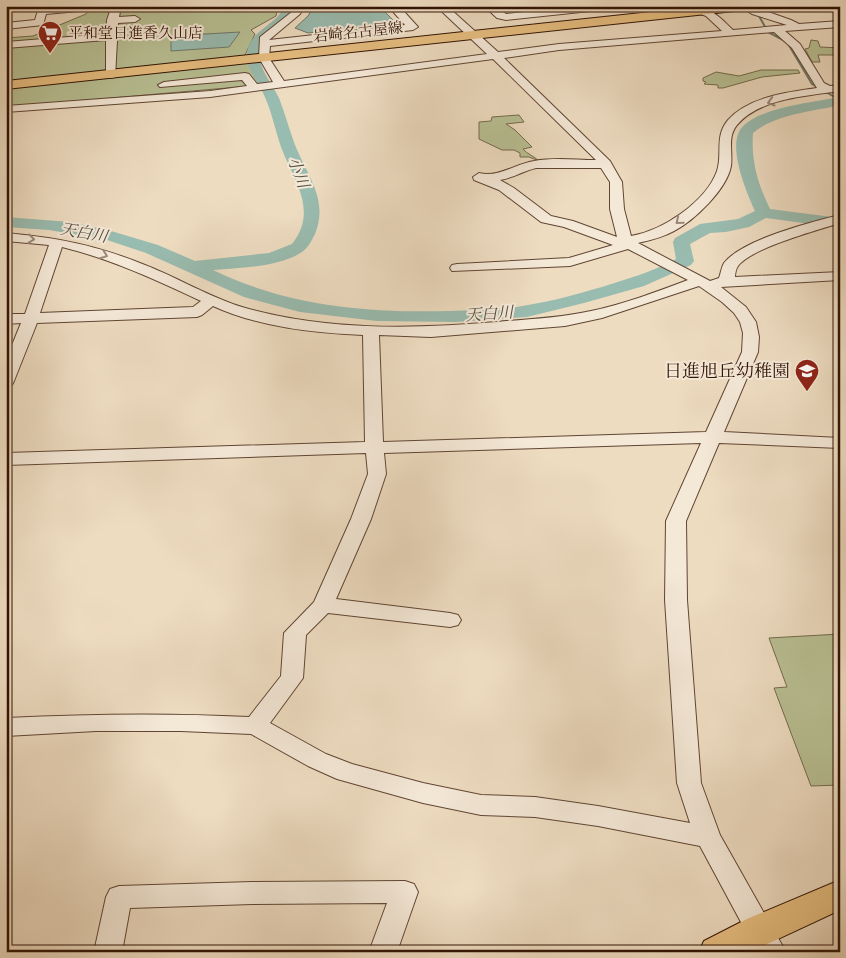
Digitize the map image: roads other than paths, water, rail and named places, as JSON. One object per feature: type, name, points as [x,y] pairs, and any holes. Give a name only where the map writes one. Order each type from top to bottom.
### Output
[{"type":"main road","name":"岩崎名古屋線","points":[[6,85],[744,6]]},
{"type":"main road","points":[[717,952],[765,941],[840,894]]},
{"type":"street","points":[[6,26],[45,22],[41,12],[109,6]]},
{"type":"street","points":[[111,75],[109,50],[112,20],[116,6]]},
{"type":"street","points":[[267,43],[264,41],[264,36],[292,15],[299,6]]},
{"type":"street","points":[[267,43],[414,27],[393,6]]},
{"type":"street","points":[[441,6],[495,55],[606,164],[616,182],[616,209],[621,229],[628,244]]},
{"type":"street","points":[[489,6],[503,17],[609,6]]},
{"type":"street","points":[[526,6],[536,14]]},
{"type":"street","points":[[744,6],[759,13],[784,19],[798,27]]},
{"type":"street","points":[[76,9],[83,20]]},
{"type":"street","points":[[701,11],[709,14],[730,32]]},
{"type":"street","points":[[759,13],[750,15],[767,29],[796,46],[823,90]]},
{"type":"street","points":[[112,20],[135,19]]},
{"type":"street","points":[[6,109],[123,101],[257,88],[559,47],[840,24]]},
{"type":"street","points":[[6,45],[111,37]]},
{"type":"street","points":[[267,43],[265,44],[261,59],[277,85]]},
{"type":"street","points":[[157,86],[245,76],[257,88]]},
{"type":"street","points":[[123,101],[118,90],[138,88]]},
{"type":"street","points":[[457,268],[570,262],[667,230],[677,224],[701,202],[721,176],[725,162],[723,142],[733,122],[744,113],[763,104],[823,90],[840,88]]},
{"type":"street","points":[[482,178],[504,176],[518,168],[536,164],[606,164]]},
{"type":"street","points":[[482,178],[505,188],[549,220],[570,224],[604,238],[628,244],[645,254],[705,281],[739,306],[748,320],[751,332],[750,352],[676,521],[676,600],[689,783],[708,838],[765,941]]},
{"type":"street","points":[[6,237],[57,242],[96,251],[234,310],[284,322],[329,329],[454,331],[565,321],[596,315],[705,281],[730,266],[738,258],[777,238],[836,220]]},
{"type":"street","points":[[6,381],[31,318],[57,242]]},
{"type":"street","points":[[705,281],[840,276]]},
{"type":"street","points":[[6,319],[197,312],[211,300]]},
{"type":"street","points":[[255,726],[292,678],[295,633],[323,605],[361,518],[376,474],[371,330]]},
{"type":"street","points":[[6,459],[374,446],[714,437],[840,443]]},
{"type":"street","points":[[323,605],[450,620]]},
{"type":"street","points":[[7,728],[96,722],[181,722],[255,726],[317,760],[346,772],[423,793],[481,805],[535,808],[598,816],[708,838]]},
{"type":"street","points":[[108,952],[119,897],[252,893],[404,892],[383,952]]},
{"type":"water","points":[[314,6],[334,6],[337,8],[342,6],[379,6],[396,23],[308,33],[295,28],[308,16]]},
{"type":"water","points":[[240,32],[229,47],[171,51],[171,36]]},
{"type":"waterway","name":"小川","points":[[193,267],[257,260],[282,255],[298,247],[308,231],[312,212],[309,192],[290,151],[273,100],[253,55],[259,38],[284,18],[290,6]]},
{"type":"waterway","points":[[759,16],[768,32],[787,42],[812,84],[818,87]]},
{"type":"waterway","points":[[824,91],[840,100]]},
{"type":"waterway","name":"天白川","points":[[764,213],[748,174],[745,155],[746,132],[759,121],[772,116],[840,101]]},
{"type":"waterway","name":"天白川","points":[[6,222],[70,227],[111,236],[152,249],[250,293],[300,306],[351,314],[429,317],[491,315],[527,311],[627,285],[657,275],[685,261],[681,242],[706,228],[726,227],[743,223],[764,213]]},
{"type":"waterway","points":[[764,213],[840,223]]},
{"type":"place","name":"平和堂日進香久山店","points":[[50,54]]},
{"type":"place","name":"日進旭丘幼稚園","points":[[807,392]]}]
